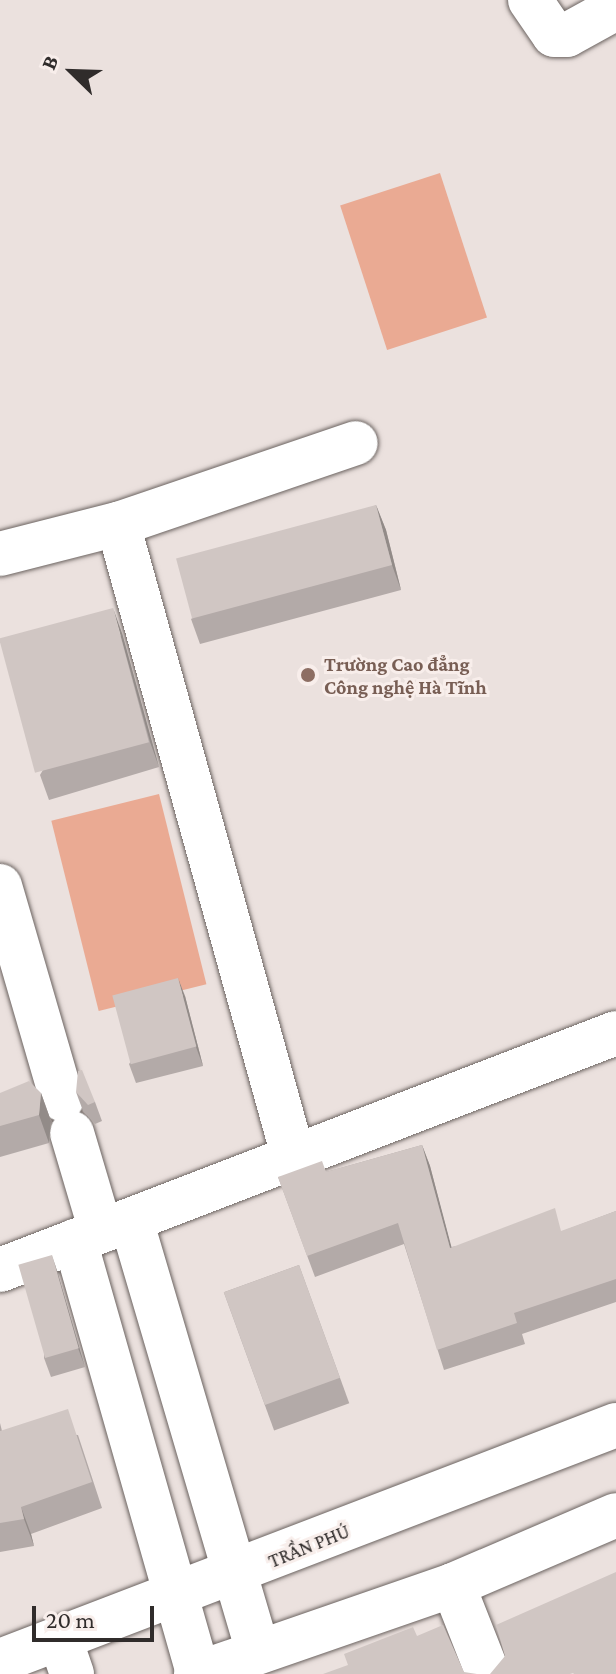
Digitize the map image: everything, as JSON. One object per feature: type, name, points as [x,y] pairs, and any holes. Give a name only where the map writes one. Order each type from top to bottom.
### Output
[{"type":"street","points":[[530,0],[554,35],[616,8]]},
{"type":"street","points":[[0,554],[118,524],[356,443]]},
{"type":"street","points":[[118,524],[294,1159]]},
{"type":"street","points":[[0,886],[102,1230],[235,1576],[258,1652]]},
{"type":"street","points":[[0,1270],[616,1033]]},
{"type":"street","points":[[102,1230],[175,1596],[197,1674],[453,1585],[616,1515]]},
{"type":"street","name":"TRẦN PHÚ","points":[[0,1661],[66,1657],[175,1596],[235,1576],[616,1425]]},
{"type":"street","points":[[453,1585],[488,1674]]},
{"type":"shaded area","points":[[440,173],[487,318],[387,350],[340,205]]},
{"type":"shaded area","points":[[159,794],[206,984],[99,1011],[51,821]]},
{"type":"building","points":[[376,505],[392,565],[192,618],[176,559]]},
{"type":"building","points":[[113,608],[149,742],[35,773],[0,638]]},
{"type":"building","points":[[178,978],[196,1047],[131,1064],[112,996]]},
{"type":"building","points":[[82,1070],[95,1102],[88,1105],[76,1092],[78,1071]]},
{"type":"building","points":[[29,1081],[41,1093],[39,1115],[0,1126],[0,1093]]},
{"type":"building","points":[[422,1145],[450,1248],[555,1208],[561,1231],[616,1211],[616,1279],[514,1313],[517,1323],[437,1350],[398,1223],[307,1256],[278,1177],[322,1161],[326,1172]]},
{"type":"building","points":[[52,1255],[79,1348],[45,1358],[18,1265]]},
{"type":"building","points":[[299,1265],[340,1378],[265,1405],[224,1292]]},
{"type":"building","points":[[68,1409],[92,1482],[21,1507],[24,1519],[0,1523],[0,1431]]},
{"type":"building","points":[[616,1572],[616,1674],[490,1674],[505,1656],[496,1625]]},
{"type":"building","points":[[443,1625],[464,1672],[477,1674],[323,1674],[348,1665],[344,1654],[413,1627],[417,1636]]},
{"type":"place","name":"Trường Cao đẳng Công nghệ Hà Tĩnh","points":[[308,675]]}]
